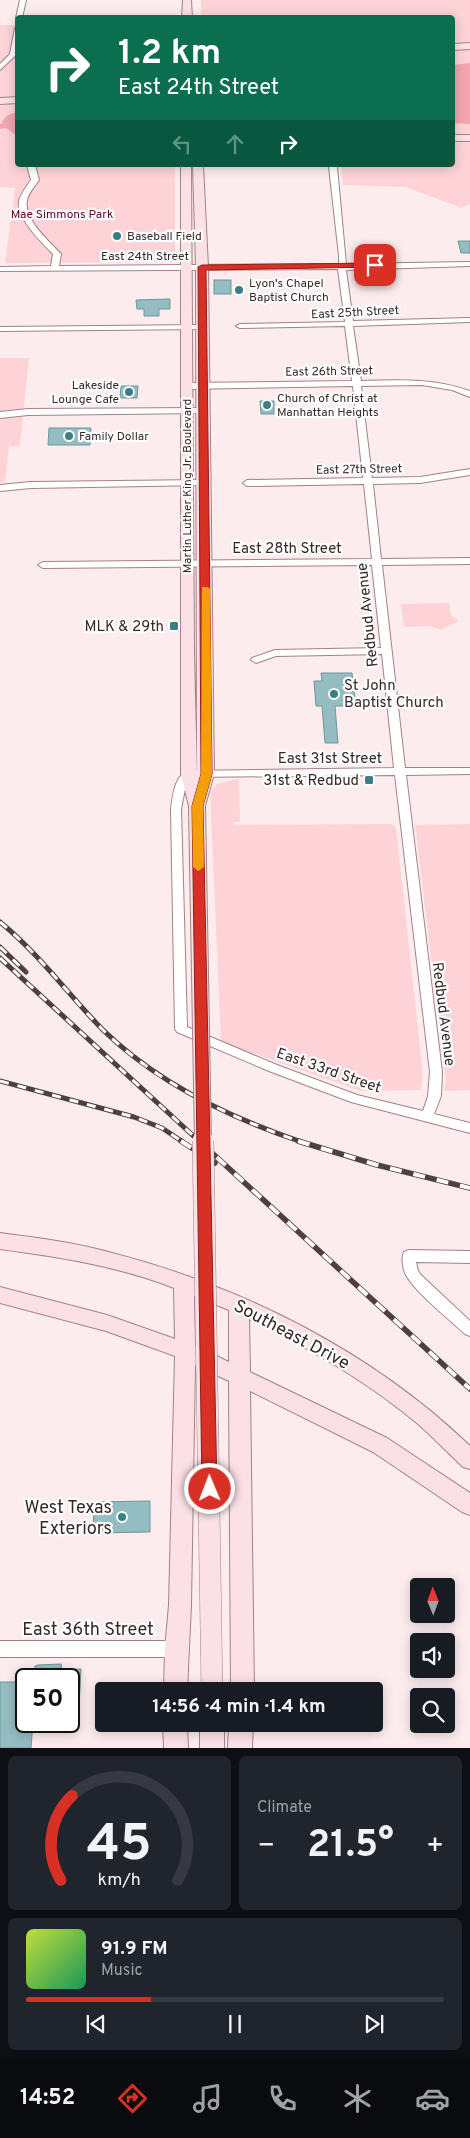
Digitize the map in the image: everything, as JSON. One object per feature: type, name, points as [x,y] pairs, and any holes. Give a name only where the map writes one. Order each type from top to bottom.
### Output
[{"type":"main road","points":[[187,0],[187,15]]},
{"type":"main road","points":[[455,47],[470,46]]},
{"type":"main road","points":[[0,101],[15,100]]},
{"type":"main road","points":[[455,138],[470,138]]},
{"type":"main road","name":"Martin Luther King Jr. Boulevard","points":[[186,167],[187,563],[190,774],[197,806],[212,1682]]},
{"type":"main road","name":"Martin Luther King Jr. Boulevard","points":[[197,806],[206,774],[202,267],[198,167]]},
{"type":"main road","name":"Southeast Drive","points":[[0,1241],[93,1256],[154,1271],[238,1304],[347,1361],[424,1417],[470,1460]]},
{"type":"main road","points":[[175,1682],[180,1605],[184,1282]]},
{"type":"main road","points":[[0,1295],[107,1323],[184,1351],[380,1445],[470,1505]]},
{"type":"main road","points":[[238,1304],[241,1378],[242,1682]]},
{"type":"main road","points":[[175,1732],[176,1748]]},
{"type":"main road","points":[[240,1748],[241,1732]]},
{"type":"street","points":[[20,15],[22,0]]},
{"type":"street","points":[[0,68],[13,54],[15,44]]},
{"type":"street","points":[[32,167],[35,180],[22,201],[22,208],[36,232],[56,254],[55,268]]},
{"type":"street","name":"Redbud Avenue","points":[[333,167],[348,324],[357,383],[386,651],[436,1072],[436,1091],[426,1117]]},
{"type":"street","name":"East 24th Street","points":[[0,268],[470,264]]},
{"type":"street","name":"East 25th Street","points":[[240,326],[470,320]]},
{"type":"street","points":[[0,329],[202,327]]},
{"type":"street","name":"East 26th Street","points":[[186,386],[428,383],[454,388],[470,394]]},
{"type":"street","points":[[0,415],[19,412],[202,411]]},
{"type":"street","name":"East 27th Street","points":[[247,482],[420,480],[470,472]]},
{"type":"street","points":[[0,488],[31,485],[203,483]]},
{"type":"street","name":"East 28th Street","points":[[43,565],[470,561]]},
{"type":"street","points":[[256,660],[274,653],[386,651]]},
{"type":"street","name":"East 31st Street","points":[[190,774],[470,771]]},
{"type":"street","name":"East 33rd Street","points":[[190,774],[181,783],[176,808],[181,1029],[273,1068],[355,1099],[470,1128]]},
{"type":"street","points":[[470,1257],[409,1256],[411,1272],[416,1279],[470,1330]]},
{"type":"street","name":"East 36th Street","points":[[0,1649],[176,1649]]},
{"type":"green space","points":[[201,0],[470,0],[470,204],[461,208],[406,187],[343,185],[341,167],[455,167],[455,15],[201,15]]},
{"type":"green space","name":"Mae Simmons Park","points":[[0,25],[15,25],[15,167],[175,167],[175,262],[5,263],[15,188],[0,187]]},
{"type":"green space","points":[[0,358],[29,358],[20,446],[9,446],[5,482],[0,483]]},
{"type":"green space","points":[[449,603],[451,615],[459,621],[441,630],[430,626],[404,627],[401,604]]},
{"type":"green space","points":[[237,779],[239,781],[240,822],[234,822],[234,825],[392,824],[396,827],[423,1075],[421,1090],[361,1091],[221,1042],[210,792],[217,784]]},
{"type":"green space","points":[[470,824],[470,1090],[444,1091],[446,1080],[415,825]]},
{"type":"shaded area","points":[[470,63],[470,124],[455,123],[455,65]]},
{"type":"shaded area","points":[[15,113],[15,135],[6,128],[0,129],[0,124],[3,123],[2,121],[8,115]]},
{"type":"building","points":[[458,241],[470,241],[470,253],[461,253]]},
{"type":"building","points":[[214,280],[231,280],[231,294],[214,294]]},
{"type":"building","points":[[170,299],[170,309],[159,309],[159,316],[144,316],[144,309],[137,309],[136,300]]},
{"type":"building","name":"Lakeside Lounge Cafe","points":[[121,386],[138,386],[137,398],[120,398]]},
{"type":"building","points":[[260,401],[274,401],[274,414],[261,414]]},
{"type":"building","name":"Family Dollar","points":[[49,428],[91,428],[90,445],[48,445]]},
{"type":"building","name":"St John Baptist Church","points":[[321,673],[352,673],[356,706],[335,706],[338,743],[325,743],[322,706],[316,706],[314,681],[322,681]]},
{"type":"building","name":"West Texas Exteriors","points":[[150,1501],[150,1532],[93,1533],[94,1502]]},
{"type":"building","points":[[61,1664],[62,1668],[35,1668],[38,1665]]},
{"type":"building","points":[[0,1682],[15,1682],[15,1733],[32,1733],[31,1748],[0,1748]]},
{"type":"railway","points":[[0,922],[40,960],[102,1029],[146,1066],[170,1082],[222,1110],[302,1142]]},
{"type":"railway","points":[[0,947],[26,972]]},
{"type":"railway","points":[[0,958],[200,1142]]},
{"type":"railway","points":[[0,1081],[134,1117],[162,1128],[183,1142]]},
{"type":"railway","points":[[181,1141],[215,1163]]},
{"type":"railway","points":[[199,1141],[470,1389]]},
{"type":"railway","points":[[298,1141],[377,1165],[470,1188]]},
{"type":"slow traffic","points":[[198,867],[197,806],[206,774],[205,589]]},
{"type":"place","name":"Baseball Field","points":[[117,236]]},
{"type":"place","name":"Lyon's Chapel Baptist Church","points":[[239,290]]},
{"type":"place","name":"Lakeside Lounge Cafe","points":[[129,392]]},
{"type":"place","name":"Church of Christ at Manhattan Heights","points":[[267,405]]},
{"type":"place","name":"Family Dollar","points":[[69,436]]},
{"type":"place","name":"MLK & 29th","points":[[174,626]]},
{"type":"place","name":"St John Baptist Church","points":[[334,694]]},
{"type":"place","name":"31st & Redbud","points":[[369,780]]},
{"type":"place","name":"West Texas Exteriors","points":[[122,1517]]},
{"type":"route","points":[[210,1489],[197,806],[206,774],[202,267],[375,265]]}]
